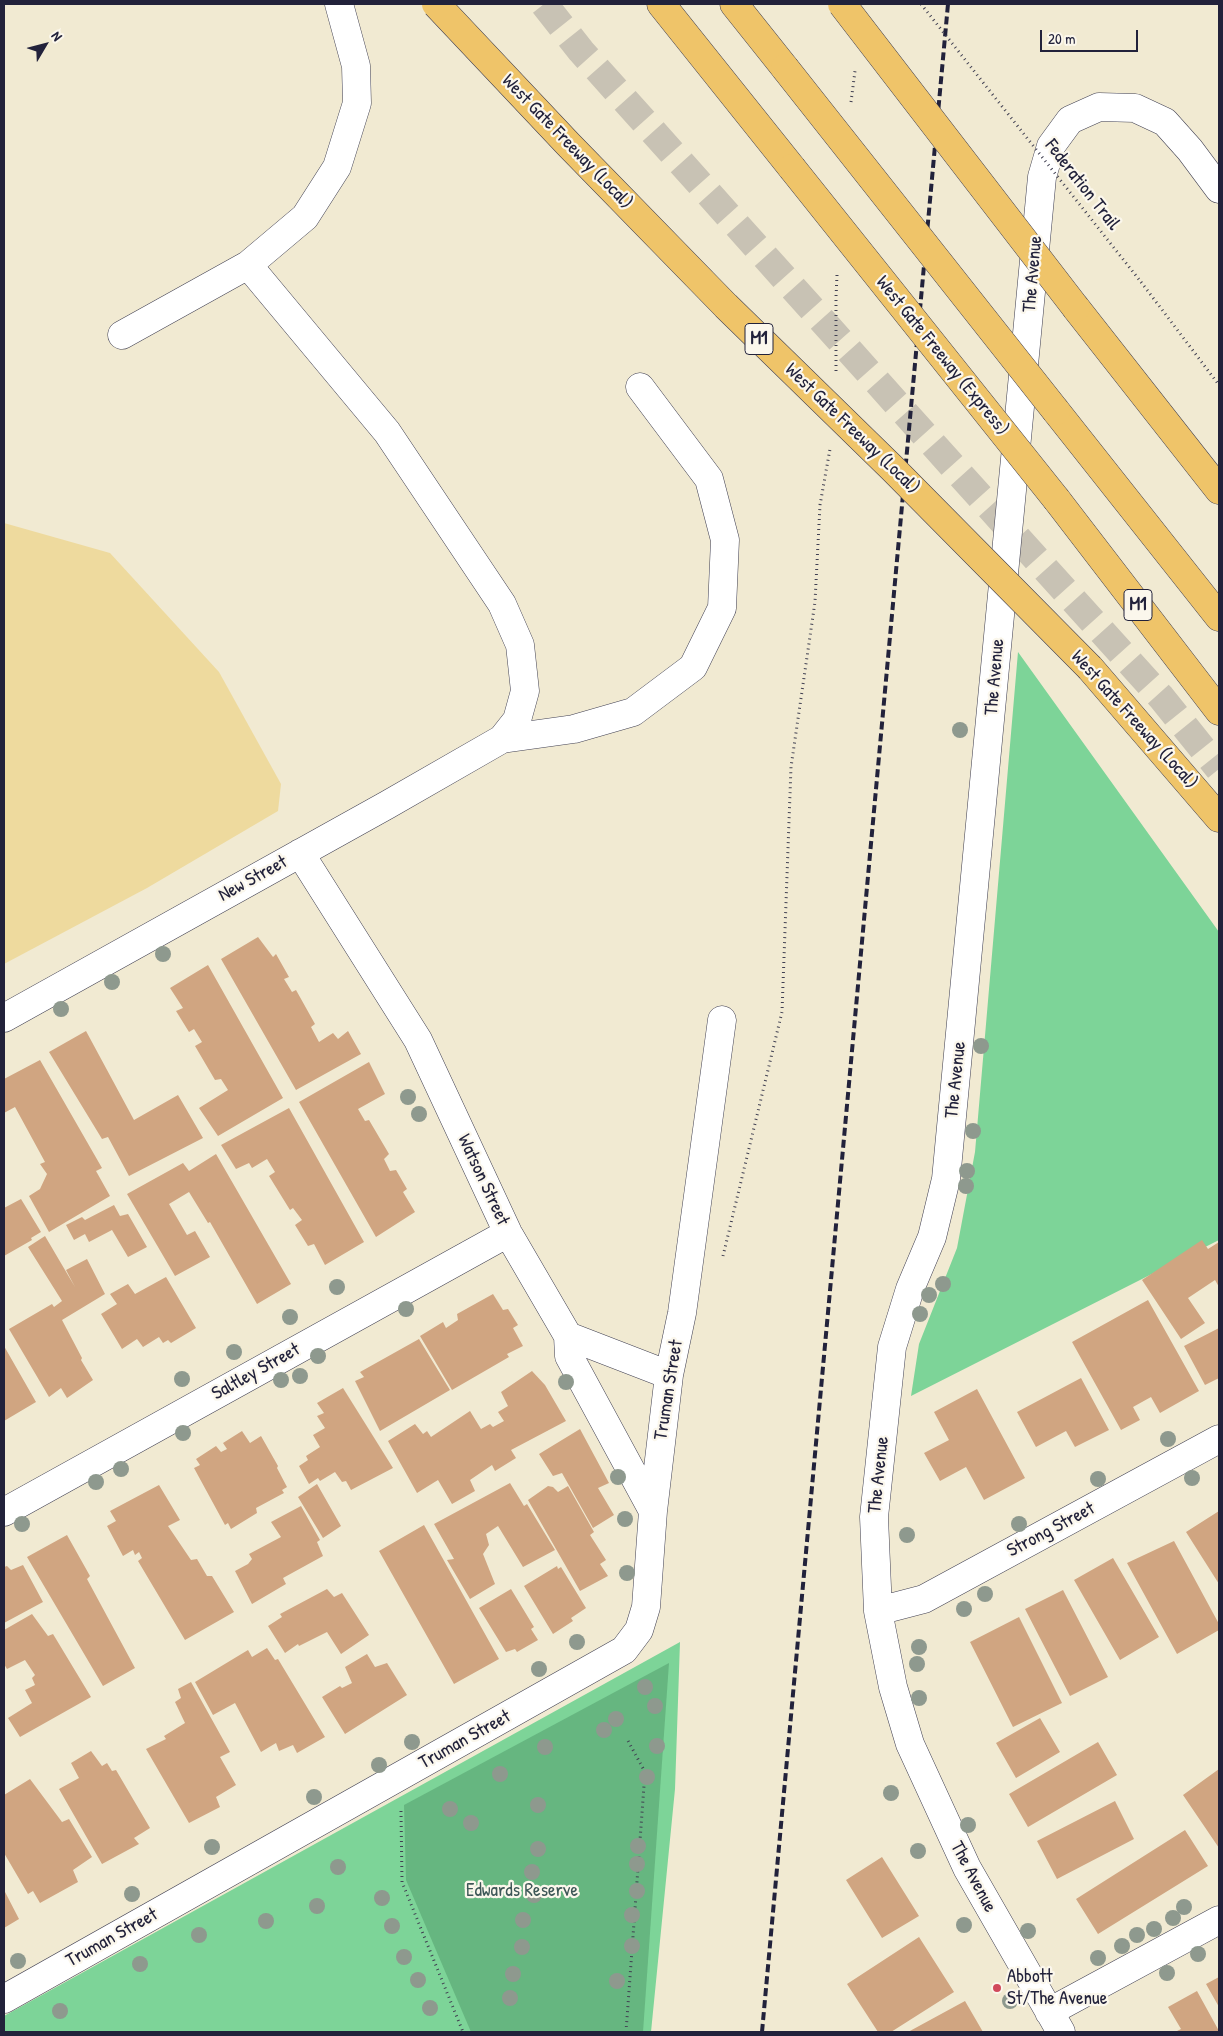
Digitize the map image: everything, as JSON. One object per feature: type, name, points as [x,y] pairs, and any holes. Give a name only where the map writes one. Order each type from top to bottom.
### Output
[{"type":"highway","name":"West Gate Freeway (Local)","points":[[436,4],[561,137],[726,306],[893,469],[1090,668],[1219,818]]},
{"type":"highway","name":"West Gate Freeway (Express)","points":[[661,4],[1057,500],[1219,711]]},
{"type":"highway","points":[[734,4],[1219,617]]},
{"type":"highway","points":[[842,4],[1219,490]]},
{"type":"street","points":[[122,335],[248,265],[305,217],[337,167],[357,103],[356,66],[338,4]]},
{"type":"street","name":"The Avenue","points":[[1055,2022],[967,1868],[910,1744],[894,1687],[878,1611],[874,1517],[892,1347],[910,1289],[932,1237],[946,1179],[1042,177],[1051,146],[1070,120],[1099,107],[1135,108],[1165,122],[1190,150],[1219,189]]},
{"type":"street","points":[[248,265],[387,432],[502,604],[520,645],[525,691],[517,720],[502,739]]},
{"type":"street","points":[[502,739],[574,729],[633,712],[693,667],[722,608],[725,540],[708,479],[640,387]]},
{"type":"street","name":"New Street","points":[[4,1018],[502,739]]},
{"type":"street","name":"Watson Street","points":[[300,853],[418,1040],[508,1233],[568,1336],[568,1356],[653,1511]]},
{"type":"street","name":"Truman Street","points":[[4,1999],[624,1650],[639,1630],[646,1607],[653,1511],[669,1376],[682,1313],[722,1020]]},
{"type":"street","name":"Saltley Street","points":[[4,1512],[508,1233]]},
{"type":"street","points":[[568,1336],[669,1376]]},
{"type":"street","name":"Strong Street","points":[[878,1611],[924,1599],[1219,1439]]},
{"type":"street","points":[[1055,2022],[1219,1920]]},
{"type":"path","name":"Federation Trail","points":[[921,4],[1141,282],[1219,385]]},
{"type":"path","points":[[851,109],[855,70]]},
{"type":"path","points":[[837,380],[836,297],[838,268]]},
{"type":"path","points":[[721,1262],[782,1012],[791,767],[815,602],[820,505],[830,447]]},
{"type":"path","points":[[626,2032],[645,1772],[627,1739]]},
{"type":"path","points":[[400,1806],[402,1882],[463,2032]]},
{"type":"green space","points":[[1018,652],[1219,932],[1219,1240],[911,1396],[919,1344],[957,1248],[975,1152]]},
{"type":"green space","name":"Edwards Reserve","points":[[680,1642],[675,1789],[651,2032],[4,2032],[4,2016]]},
{"type":"green space","points":[[669,1663],[643,2032],[471,2032],[406,1880],[404,1805]]},
{"type":"sand","points":[[4,523],[110,553],[219,672],[281,784],[278,811],[147,888],[4,964]]},
{"type":"building","points":[[258,937],[273,957],[276,954],[289,977],[284,979],[292,992],[296,990],[315,1024],[311,1027],[319,1042],[333,1033],[338,1039],[348,1031],[361,1054],[296,1090],[221,959]]},
{"type":"building","points":[[208,965],[283,1098],[218,1136],[199,1108],[228,1090],[221,1079],[215,1080],[195,1046],[202,1042],[194,1029],[189,1032],[176,1011],[183,1008],[170,988]]},
{"type":"building","points":[[86,1031],[134,1120],[178,1095],[203,1138],[129,1176],[108,1137],[102,1139],[49,1052]]},
{"type":"building","points":[[40,1060],[102,1168],[96,1171],[110,1196],[49,1232],[29,1196],[40,1189],[47,1174],[40,1164],[45,1162],[15,1107],[4,1113],[4,1079]]},
{"type":"building","points":[[369,1062],[385,1094],[358,1109],[365,1121],[369,1120],[389,1154],[384,1159],[390,1171],[396,1170],[407,1189],[403,1192],[415,1212],[376,1237],[299,1102]]},
{"type":"building","points":[[289,1108],[364,1242],[325,1265],[314,1244],[308,1246],[295,1225],[302,1220],[293,1208],[290,1210],[269,1176],[275,1172],[267,1159],[252,1168],[249,1163],[236,1169],[221,1145]]},
{"type":"building","points":[[216,1154],[291,1284],[257,1304],[210,1222],[208,1223],[189,1192],[169,1204],[187,1235],[195,1231],[210,1257],[175,1276],[127,1194],[183,1163],[189,1171]]},
{"type":"building","points":[[21,1199],[41,1232],[31,1238],[32,1240],[4,1256],[4,1208]]},
{"type":"building","points":[[114,1205],[120,1216],[128,1214],[147,1247],[128,1257],[112,1230],[89,1242],[85,1234],[74,1240],[66,1225],[82,1217],[85,1220]]},
{"type":"building","points":[[45,1236],[75,1287],[66,1270],[87,1259],[105,1294],[62,1320],[93,1380],[67,1398],[61,1388],[49,1397],[9,1329],[52,1304],[54,1307],[62,1301],[28,1247]]},
{"type":"building","points":[[1202,1240],[1208,1249],[1219,1242],[1219,1287],[1215,1280],[1188,1298],[1205,1323],[1181,1339],[1142,1280]]},
{"type":"building","points":[[166,1277],[196,1328],[171,1343],[168,1340],[163,1343],[159,1337],[143,1347],[137,1339],[122,1349],[101,1314],[117,1304],[110,1294],[128,1284],[135,1294]]},
{"type":"building","points":[[493,1294],[503,1310],[508,1309],[518,1325],[513,1328],[523,1346],[507,1354],[509,1357],[452,1390],[420,1336],[443,1322],[446,1328],[458,1320],[457,1314]]},
{"type":"building","points":[[1148,1300],[1199,1391],[1160,1413],[1151,1397],[1133,1407],[1140,1420],[1121,1430],[1072,1342]]},
{"type":"building","points":[[1219,1328],[1219,1378],[1205,1385],[1184,1346]]},
{"type":"building","points":[[419,1339],[450,1390],[380,1431],[355,1381],[364,1377],[360,1372]]},
{"type":"building","points":[[4,1346],[36,1402],[4,1421]]},
{"type":"building","points":[[532,1371],[545,1385],[566,1421],[511,1450],[516,1458],[495,1471],[492,1465],[470,1480],[475,1491],[452,1504],[438,1480],[417,1493],[388,1441],[415,1424],[423,1434],[427,1431],[431,1437],[470,1411],[481,1429],[490,1424],[493,1427],[504,1421],[498,1412],[508,1406],[501,1392]]},
{"type":"building","points":[[1081,1378],[1109,1430],[1075,1447],[1066,1431],[1036,1447],[1017,1412]]},
{"type":"building","points":[[343,1388],[393,1468],[351,1490],[346,1481],[342,1482],[335,1472],[320,1481],[318,1478],[309,1484],[299,1466],[308,1460],[306,1456],[320,1447],[313,1435],[325,1428],[317,1416],[324,1413],[317,1403]]},
{"type":"building","points":[[977,1389],[1025,1478],[984,1500],[966,1467],[940,1481],[924,1453],[949,1440],[934,1412]]},
{"type":"building","points":[[580,1429],[609,1483],[598,1488],[614,1515],[593,1528],[562,1473],[553,1476],[539,1454]]},
{"type":"building","points":[[242,1431],[250,1443],[261,1436],[278,1466],[277,1468],[287,1487],[282,1490],[284,1493],[256,1508],[257,1513],[231,1529],[228,1523],[225,1525],[194,1468],[200,1465],[196,1459],[216,1446],[221,1452],[227,1449],[223,1443]]},
{"type":"building","points":[[510,1483],[524,1506],[527,1504],[555,1550],[523,1567],[498,1526],[486,1534],[489,1545],[483,1554],[495,1584],[470,1599],[447,1560],[454,1559],[434,1524]]},
{"type":"building","points":[[317,1484],[341,1526],[323,1538],[298,1497]]},
{"type":"building","points":[[159,1485],[180,1520],[168,1526],[191,1560],[197,1559],[207,1576],[212,1576],[234,1612],[185,1640],[138,1561],[142,1558],[139,1552],[135,1555],[133,1550],[123,1556],[107,1526],[116,1521],[110,1511]]},
{"type":"building","points":[[548,1486],[553,1487],[558,1492],[568,1486],[594,1532],[590,1535],[606,1560],[600,1564],[608,1576],[580,1591],[528,1500]]},
{"type":"building","points":[[301,1506],[320,1540],[317,1542],[323,1556],[283,1578],[286,1584],[252,1604],[235,1571],[248,1564],[252,1559],[249,1554],[281,1537],[271,1522]]},
{"type":"building","points":[[1219,1511],[1219,1584],[1186,1532]]},
{"type":"building","points":[[424,1525],[499,1659],[454,1684],[379,1551]]},
{"type":"building","points":[[67,1535],[90,1576],[87,1579],[135,1668],[103,1686],[27,1557]]},
{"type":"building","points":[[1174,1541],[1219,1624],[1219,1630],[1177,1654],[1127,1563]]},
{"type":"building","points":[[1113,1558],[1159,1637],[1120,1660],[1074,1580]]},
{"type":"building","points":[[23,1565],[43,1602],[4,1623],[4,1567],[7,1566],[11,1570]]},
{"type":"building","points":[[557,1566],[558,1569],[561,1567],[586,1608],[571,1618],[573,1621],[553,1634],[524,1586]]},
{"type":"building","points":[[327,1589],[334,1597],[342,1593],[369,1635],[341,1654],[327,1632],[299,1646],[298,1644],[285,1653],[268,1626],[282,1617],[280,1614]]},
{"type":"building","points":[[511,1589],[534,1627],[531,1629],[538,1640],[517,1652],[515,1649],[506,1652],[479,1608]]},
{"type":"building","points":[[1063,1590],[1108,1677],[1070,1696],[1025,1609]]},
{"type":"building","points":[[32,1614],[48,1636],[53,1634],[91,1697],[20,1737],[8,1718],[32,1703],[25,1690],[35,1685],[32,1678],[35,1675],[25,1660],[7,1669],[4,1664],[4,1630]]},
{"type":"building","points":[[1019,1617],[1062,1703],[1013,1727],[970,1642]]},
{"type":"building","points":[[267,1648],[275,1660],[278,1659],[325,1737],[297,1753],[293,1745],[279,1751],[276,1743],[261,1752],[235,1703],[213,1715],[195,1682],[248,1650],[252,1657]]},
{"type":"building","points":[[367,1654],[375,1667],[387,1663],[407,1695],[345,1734],[322,1697],[340,1686],[342,1688],[352,1683],[345,1667]]},
{"type":"building","points":[[191,1682],[230,1752],[220,1757],[236,1785],[216,1797],[220,1807],[189,1823],[146,1749],[166,1739],[164,1736],[185,1723],[175,1702],[181,1698],[178,1689]]},
{"type":"building","points":[[1040,1718],[1060,1752],[1016,1778],[996,1743]]},
{"type":"building","points":[[1098,1742],[1117,1775],[1028,1827],[1009,1794]]},
{"type":"building","points":[[91,1751],[102,1766],[107,1763],[112,1771],[116,1770],[150,1828],[134,1838],[139,1844],[102,1864],[59,1789],[79,1778],[71,1763]]},
{"type":"building","points":[[1219,1769],[1219,1848],[1183,1795]]},
{"type":"building","points":[[30,1779],[62,1822],[69,1819],[92,1857],[73,1870],[78,1882],[40,1903],[33,1891],[28,1894],[4,1853],[4,1795]]},
{"type":"building","points":[[1115,1801],[1134,1839],[1057,1879],[1037,1841]]},
{"type":"building","points":[[1185,1830],[1208,1866],[1098,1934],[1076,1899]]},
{"type":"building","points":[[882,1857],[919,1916],[882,1938],[846,1880]]},
{"type":"building","points":[[4,1890],[19,1919],[4,1928]]},
{"type":"building","points":[[919,1937],[954,1992],[891,2032],[878,2032],[847,1984]]},
{"type":"building","points":[[1219,1977],[1219,2007],[1206,1984]]},
{"type":"building","points":[[1197,1991],[1219,2032],[1175,2032],[1181,2029],[1168,2007]]},
{"type":"building","points":[[965,2001],[983,2032],[908,2032]]},
{"type":"tunnel","points":[[544,4],[581,51],[1161,697],[1219,769]]},
{"type":"railway","points":[[762,2032],[948,4]]},
{"type":"place","name":"Abbott St/The Avenue","points":[[997,1988]]}]
